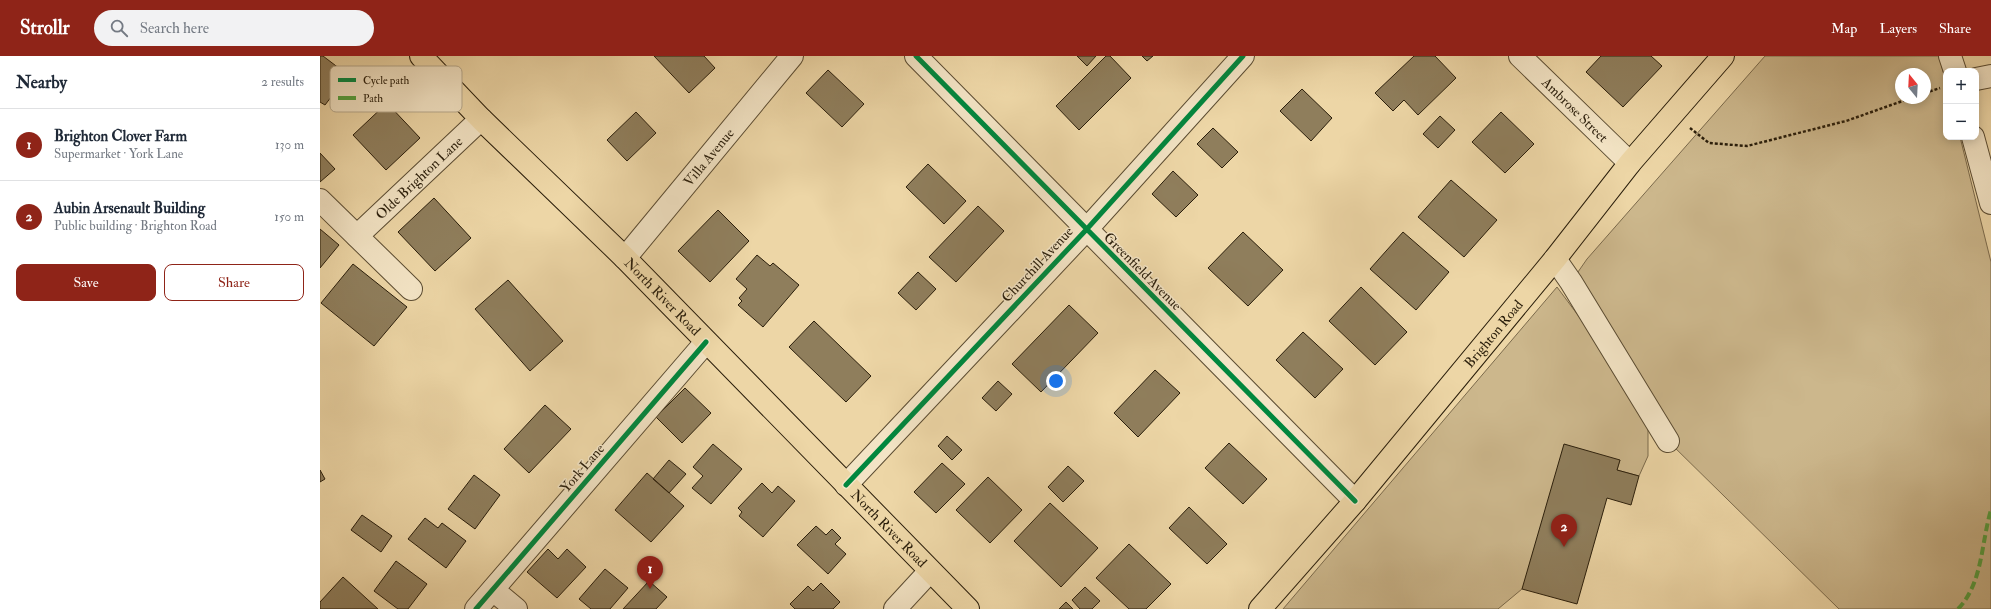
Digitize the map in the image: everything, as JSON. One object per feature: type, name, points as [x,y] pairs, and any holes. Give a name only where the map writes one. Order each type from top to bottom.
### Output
[{"type":"main road","name":"North River Road","points":[[421,56],[431,66]]},
{"type":"main road","name":"Brighton Road","points":[[1260,609],[1355,501],[1555,259],[1630,163],[1723,56]]},
{"type":"main road","name":"North River Road","points":[[462,99],[625,258],[968,609]]},
{"type":"street","name":"Villa Avenue","points":[[625,258],[792,56]]},
{"type":"street","name":"Greenfield Avenue","points":[[916,56],[1355,501]]},
{"type":"street","name":"Churchill Avenue","points":[[846,485],[1086,230],[1243,56]]},
{"type":"street","name":"Ambrose Street","points":[[1520,56],[1630,163]]},
{"type":"street","points":[[1950,56],[1954,68]]},
{"type":"street","points":[[1979,78],[1991,76]]},
{"type":"street","name":"Olde Brighton Lane","points":[[357,236],[481,119]]},
{"type":"street","points":[[1974,140],[1991,203]]},
{"type":"street","points":[[320,200],[411,288]]},
{"type":"street","points":[[1555,259],[1571,282],[1668,441]]},
{"type":"street","name":"York Lane","points":[[476,609],[706,342]]},
{"type":"street","points":[[895,609],[930,570]]},
{"type":"street","points":[[493,590],[516,609]]},
{"type":"path","points":[[1931,91],[1943,87]]},
{"type":"path","points":[[1672,114],[1709,143],[1747,146],[1846,121],[1895,104]]},
{"type":"shaded area","points":[[1765,56],[1939,56],[1943,71],[1943,140],[1961,140],[1991,262],[1991,609],[1839,609],[1668,441],[1571,282],[1587,259]]},
{"type":"shaded area","points":[[1557,287],[1606,353],[1648,429],[1648,456],[1639,476],[1617,470],[1620,460],[1522,589],[1498,609],[1283,609]]},
{"type":"building","points":[[320,56],[323,56],[336,66],[330,66],[330,98],[325,105],[320,102]]},
{"type":"building","points":[[654,56],[704,56],[715,68],[689,93]]},
{"type":"building","points":[[1077,56],[1096,56],[1087,66]]},
{"type":"building","points":[[1106,56],[1110,56],[1131,78],[1079,130],[1056,106]]},
{"type":"building","points":[[1142,56],[1153,56],[1147,61]]},
{"type":"building","points":[[1414,56],[1435,56],[1456,78],[1418,115],[1404,100],[1393,111],[1375,93]]},
{"type":"building","points":[[1601,56],[1651,56],[1662,66],[1623,107],[1586,72]]},
{"type":"building","points":[[828,70],[864,104],[842,127],[806,93]]},
{"type":"building","points":[[1302,89],[1332,118],[1311,141],[1280,111]]},
{"type":"building","points":[[377,112],[395,112],[420,138],[386,170],[353,135]]},
{"type":"building","points":[[636,112],[656,133],[627,161],[607,140]]},
{"type":"building","points":[[1501,112],[1534,144],[1505,173],[1472,142]]},
{"type":"building","points":[[1440,116],[1455,130],[1438,148],[1423,134]]},
{"type":"building","points":[[1213,128],[1238,152],[1222,168],[1197,144]]},
{"type":"building","points":[[320,153],[335,169],[320,182]]},
{"type":"building","points":[[928,164],[966,201],[944,224],[906,187]]},
{"type":"building","points":[[1173,171],[1198,195],[1176,217],[1152,194]]},
{"type":"building","points":[[1451,180],[1497,220],[1464,257],[1418,217]]},
{"type":"building","points":[[434,198],[471,238],[435,271],[398,232]]},
{"type":"building","points":[[978,206],[1004,231],[956,282],[929,257]]},
{"type":"building","points":[[718,210],[749,241],[710,282],[678,251]]},
{"type":"building","points":[[320,229],[339,245],[320,268]]},
{"type":"building","points":[[1243,232],[1283,270],[1248,306],[1208,268]]},
{"type":"building","points":[[1403,232],[1449,272],[1416,310],[1370,269]]},
{"type":"building","points":[[757,255],[770,266],[773,263],[799,285],[763,327],[738,305],[742,301],[739,298],[747,289],[736,279]]},
{"type":"building","points":[[353,264],[407,307],[374,346],[321,303]]},
{"type":"building","points":[[918,272],[936,289],[916,310],[898,293]]},
{"type":"building","points":[[508,280],[563,341],[530,371],[475,309]]},
{"type":"building","points":[[1361,287],[1407,332],[1375,365],[1329,321]]},
{"type":"building","points":[[1069,305],[1098,333],[1041,392],[1012,364]]},
{"type":"building","points":[[814,321],[871,376],[846,402],[789,347]]},
{"type":"building","points":[[1303,332],[1343,369],[1315,398],[1276,360]]},
{"type":"building","points":[[1155,370],[1180,393],[1138,437],[1114,413]]},
{"type":"building","points":[[998,381],[1012,394],[996,411],[982,398]]},
{"type":"building","points":[[685,388],[711,413],[682,443],[656,417]]},
{"type":"building","points":[[545,405],[571,429],[529,473],[504,449]]},
{"type":"building","points":[[947,436],[962,450],[952,460],[938,446]]},
{"type":"building","points":[[1229,443],[1267,479],[1243,504],[1205,468]]},
{"type":"building","points":[[713,444],[742,469],[711,504],[692,488],[703,476],[693,467]]},
{"type":"building","points":[[1564,444],[1620,460],[1617,470],[1639,476],[1631,505],[1607,498],[1577,604],[1522,589]]},
{"type":"building","points":[[669,460],[686,474],[669,493],[653,479]]},
{"type":"building","points":[[942,463],[965,484],[936,513],[914,492]]},
{"type":"building","points":[[1068,466],[1084,481],[1063,502],[1048,487]]},
{"type":"building","points":[[320,470],[325,479],[320,482]]},
{"type":"building","points":[[647,473],[684,506],[651,542],[615,510]]},
{"type":"building","points":[[474,475],[500,495],[475,529],[448,509]]},
{"type":"building","points":[[988,477],[1022,510],[990,543],[956,510]]},
{"type":"building","points":[[762,483],[772,493],[778,486],[795,501],[763,537],[739,516],[742,512],[738,508]]},
{"type":"building","points":[[1050,503],[1098,548],[1061,587],[1014,541]]},
{"type":"building","points":[[1189,507],[1227,544],[1207,564],[1169,528]]},
{"type":"building","points":[[362,515],[392,536],[381,552],[351,530]]},
{"type":"building","points":[[425,518],[438,528],[442,523],[466,541],[446,568],[408,539]]},
{"type":"building","points":[[816,526],[826,535],[832,529],[841,538],[835,544],[846,554],[828,574],[797,545]]},
{"type":"building","points":[[1129,544],[1171,584],[1146,609],[1129,609],[1096,578]]},
{"type":"building","points":[[548,549],[558,559],[567,549],[586,567],[557,598],[527,572]]},
{"type":"building","points":[[396,561],[427,584],[408,609],[398,609],[374,591]]},
{"type":"building","points":[[605,569],[628,588],[610,609],[591,609],[579,599]]},
{"type":"building","points":[[343,577],[378,609],[320,609],[320,602]]},
{"type":"building","points":[[649,581],[667,597],[656,609],[623,609]]},
{"type":"building","points":[[821,583],[840,602],[833,609],[795,609],[790,604],[808,586],[813,591]]},
{"type":"building","points":[[1085,587],[1100,601],[1092,609],[1080,609],[1072,600]]},
{"type":"building","points":[[1066,602],[1073,609],[1059,609]]},
{"type":"marked path","points":[[1958,609],[1966,599],[1977,575],[1991,510]]},
{"type":"cycle path","points":[[916,56],[1355,501]]},
{"type":"cycle path","points":[[846,485],[1086,230],[1243,56]]},
{"type":"cycle path","points":[[476,609],[706,342]]},
{"type":"place","name":"Aubin Arsenault Building","points":[[1564,547]]},
{"type":"place","name":"Brighton Clover Farm","points":[[650,589]]}]
